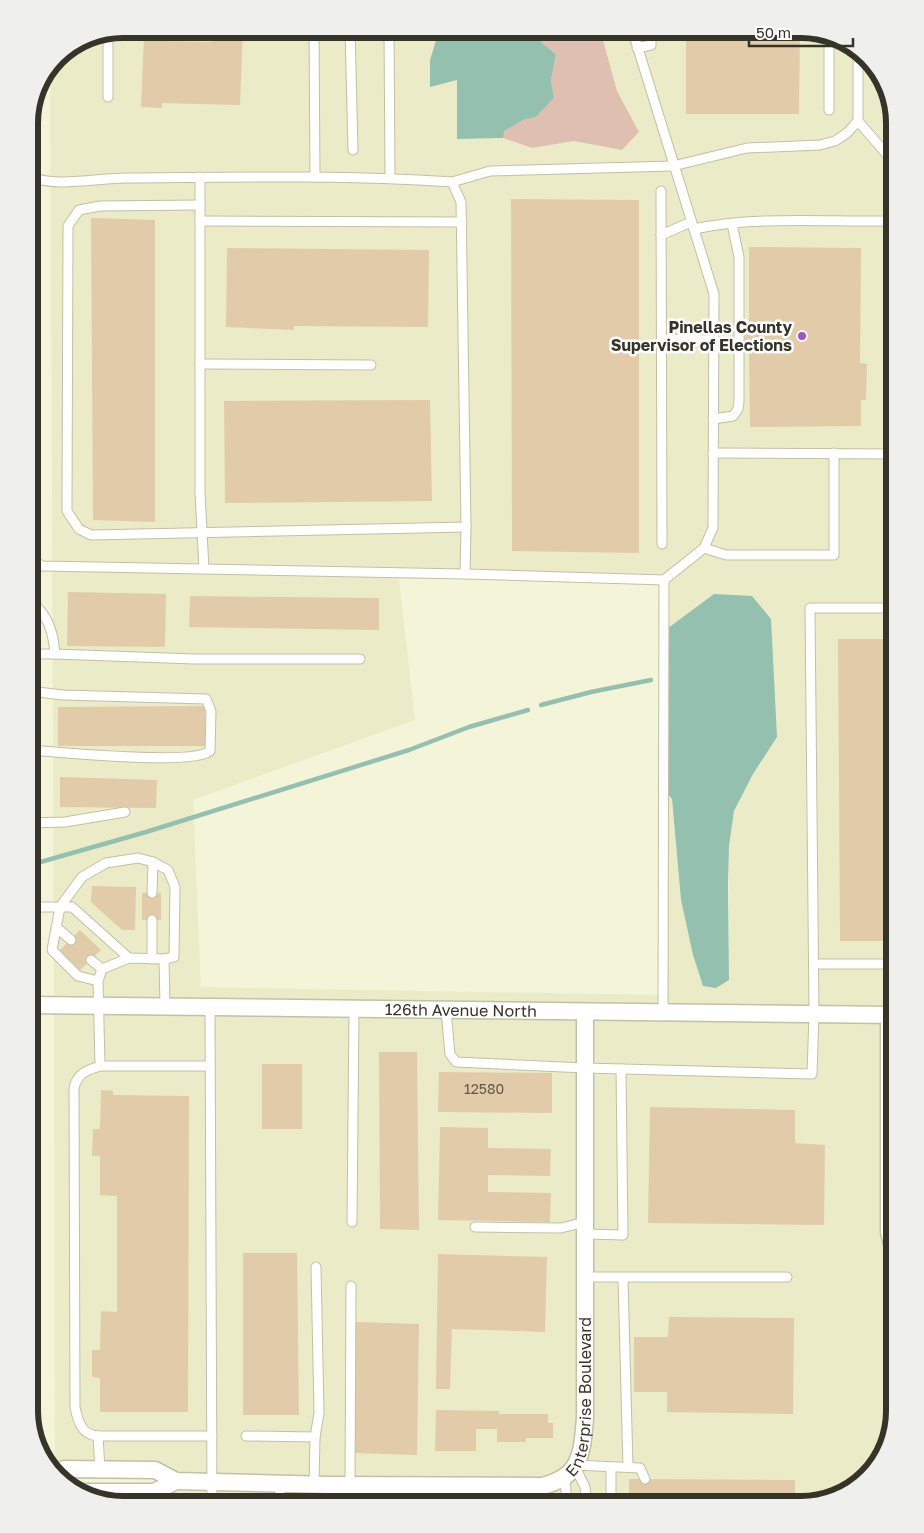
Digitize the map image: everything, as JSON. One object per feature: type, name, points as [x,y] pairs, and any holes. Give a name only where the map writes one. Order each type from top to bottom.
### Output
[{"type":"street","name":"126th Avenue North","points":[[38,1005],[886,1015]]},
{"type":"street","name":"Enterprise Boulevard","points":[[62,1470],[155,1470],[176,1481],[314,1485],[542,1486],[560,1482],[570,1471],[582,1450],[585,1418],[585,1012]]},
{"type":"street","name":"Enterprise Boulevard","points":[[117,1495],[154,1492],[176,1481]]},
{"type":"lane","points":[[314,38],[314,177]]},
{"type":"lane","points":[[350,38],[353,150]]},
{"type":"lane","points":[[389,38],[390,178]]},
{"type":"lane","points":[[38,564],[43,566],[465,574],[664,580],[704,548],[713,528],[714,294],[635,38]]},
{"type":"lane","points":[[638,48],[650,45],[650,38]]},
{"type":"lane","points":[[108,39],[108,97]]},
{"type":"lane","points":[[829,42],[829,110]]},
{"type":"lane","points":[[38,180],[41,182],[106,178],[314,177],[390,178],[452,182],[490,171],[673,166],[747,148],[820,145],[835,141],[847,133],[858,121],[858,59]]},
{"type":"lane","points":[[858,121],[886,151]]},
{"type":"lane","points":[[200,177],[200,364],[204,570]]},
{"type":"lane","points":[[452,182],[462,202],[465,574]]},
{"type":"lane","points":[[661,191],[662,544]]},
{"type":"lane","points":[[200,205],[100,206],[79,210],[68,226],[67,511],[79,529],[92,535],[466,527]]},
{"type":"lane","points":[[200,221],[462,222]]},
{"type":"lane","points":[[661,235],[692,225],[886,221]]},
{"type":"lane","points":[[713,419],[733,416],[738,409],[739,402],[741,334],[738,257],[732,224]]},
{"type":"lane","points":[[662,339],[714,340]]},
{"type":"lane","points":[[200,364],[371,365]]},
{"type":"lane","points":[[713,453],[886,454]]},
{"type":"lane","points":[[704,548],[726,555],[834,556],[834,453]]},
{"type":"lane","points":[[662,1013],[664,580]]},
{"type":"lane","points":[[38,607],[54,632],[55,654]]},
{"type":"lane","points":[[446,1011],[450,1054],[456,1062],[585,1068],[812,1074],[814,964],[810,608],[886,608]]},
{"type":"lane","points":[[38,654],[184,659],[360,659]]},
{"type":"lane","points":[[38,692],[80,696],[206,699],[211,711],[210,751],[206,754],[190,757],[151,757],[38,751]]},
{"type":"lane","points":[[38,823],[64,822],[125,812]]},
{"type":"lane","points":[[98,981],[78,976],[52,950],[60,908],[82,877],[106,863],[138,858],[153,862],[168,870],[175,887],[174,957],[164,959],[129,958],[102,969],[98,981],[100,1066]]},
{"type":"lane","points":[[152,893],[153,862]]},
{"type":"lane","points":[[38,907],[72,908],[129,958]]},
{"type":"lane","points":[[152,920],[152,959]]},
{"type":"lane","points":[[56,927],[71,940]]},
{"type":"lane","points":[[164,959],[165,1007]]},
{"type":"lane","points":[[92,960],[102,969]]},
{"type":"lane","points":[[814,964],[886,964]]},
{"type":"lane","points":[[210,1008],[212,1495]]},
{"type":"lane","points":[[352,1222],[354,1010]]},
{"type":"lane","points":[[210,1066],[100,1066],[80,1075],[75,1081],[75,1407],[79,1424],[85,1432],[98,1436],[212,1436]]},
{"type":"lane","points":[[475,1227],[585,1228],[623,1235],[621,1069]]},
{"type":"lane","points":[[314,1485],[315,1436],[320,1413],[316,1267]]},
{"type":"lane","points":[[585,1277],[787,1277]]},
{"type":"lane","points":[[623,1278],[628,1467]]},
{"type":"lane","points":[[351,1286],[358,1485],[362,1495]]},
{"type":"lane","points":[[98,1436],[100,1470]]},
{"type":"lane","points":[[246,1436],[315,1436]]},
{"type":"lane","points":[[610,1496],[611,1467]]},
{"type":"lane","points":[[570,1471],[611,1467],[640,1468],[646,1479]]},
{"type":"lane","points":[[569,1496],[570,1471]]},
{"type":"lane","points":[[570,1471],[585,1487],[586,1496]]},
{"type":"lane","points":[[280,1484],[280,1495]]},
{"type":"lane","points":[[412,1485],[413,1495]]},
{"type":"shaded area","points":[[437,38],[540,38],[542,43],[556,54],[551,80],[554,98],[536,117],[523,120],[504,131],[503,138],[457,139],[457,80],[430,87],[430,60]]},
{"type":"shaded area","points":[[438,38],[430,86],[457,80],[457,139],[503,138],[532,148],[574,141],[622,150],[639,132],[617,91],[602,38],[807,38],[818,39],[839,46],[858,59],[878,85],[885,106],[886,122],[886,1007],[54,998],[50,79],[55,71],[75,52],[90,44],[106,39]],"holes":[[[399,579],[670,579],[668,628],[714,594],[767,753],[753,774],[734,811],[729,846],[729,980],[716,987],[703,986],[693,955],[681,900],[672,799],[663,788],[659,995],[201,987],[193,800],[415,720]]]},
{"type":"shaded area","points":[[540,38],[602,38],[617,91],[639,132],[622,150],[574,141],[532,148],[503,138],[503,131],[523,120],[536,117],[554,98],[551,80],[556,54],[542,43]]},
{"type":"shaded area","points":[[714,594],[752,596],[771,619],[777,737],[753,774],[734,811],[729,846],[729,980],[716,988],[703,986],[693,955],[681,900],[672,799],[663,788],[668,628]]},
{"type":"shaded area","points":[[54,1014],[578,1020],[578,1418],[575,1448],[567,1466],[557,1474],[541,1478],[331,1477],[181,1473],[180,1470],[176,1472],[155,1462],[64,1461],[57,1465],[55,1462]]},
{"type":"shaded area","points":[[592,1020],[882,1023],[886,1255],[886,1422],[884,1433],[875,1453],[858,1474],[849,1481],[824,1493],[802,1496],[140,1495],[180,1491],[181,1489],[330,1493],[542,1494],[561,1490],[577,1478],[589,1451],[592,1418]]},
{"type":"building","points":[[144,38],[165,38],[165,41],[211,42],[211,38],[243,38],[240,105],[162,103],[162,108],[141,107]]},
{"type":"building","points":[[686,38],[800,38],[799,114],[686,114]]},
{"type":"building","points":[[511,199],[639,200],[639,553],[512,551]]},
{"type":"building","points":[[91,218],[155,220],[155,522],[93,520]]},
{"type":"building","name":"Pinellas County Supervisor of Elections","points":[[749,247],[861,248],[860,363],[867,364],[866,400],[861,400],[861,426],[750,427],[749,347],[743,346],[743,326],[749,326]]},
{"type":"building","points":[[227,248],[429,250],[428,327],[294,326],[294,330],[226,327]]},
{"type":"building","points":[[430,400],[432,501],[225,503],[224,401]]},
{"type":"building","points":[[68,592],[166,594],[165,647],[67,646]]},
{"type":"building","points":[[190,596],[379,598],[379,630],[189,627]]},
{"type":"building","points":[[838,639],[886,639],[886,941],[840,941]]},
{"type":"building","points":[[205,706],[205,746],[58,746],[58,707]]},
{"type":"building","points":[[60,777],[157,780],[156,808],[60,807]]},
{"type":"building","points":[[92,886],[136,887],[135,930],[122,930],[91,902]]},
{"type":"building","points":[[142,893],[161,893],[161,920],[142,920]]},
{"type":"building","points":[[80,930],[101,950],[78,972],[58,952]]},
{"type":"building","points":[[379,1052],[417,1052],[419,1230],[380,1229]]},
{"type":"building","points":[[262,1064],[302,1064],[302,1129],[262,1129]]},
{"type":"building","points":[[439,1072],[552,1073],[552,1113],[438,1112]]},
{"type":"building","points":[[101,1090],[113,1091],[113,1095],[189,1096],[188,1412],[100,1412],[100,1378],[92,1377],[92,1350],[100,1350],[101,1311],[117,1312],[117,1196],[100,1195],[100,1156],[92,1156],[93,1129],[100,1129]]},
{"type":"building","points":[[650,1107],[795,1110],[795,1143],[825,1145],[824,1225],[648,1223]]},
{"type":"building","points":[[440,1127],[488,1128],[488,1148],[551,1149],[550,1176],[488,1175],[488,1192],[551,1193],[550,1222],[438,1220]]},
{"type":"building","points":[[243,1253],[297,1253],[299,1415],[243,1415]]},
{"type":"building","points":[[438,1254],[547,1257],[545,1332],[452,1329],[450,1389],[436,1389]]},
{"type":"building","points":[[669,1317],[794,1318],[793,1414],[667,1412],[667,1392],[634,1392],[634,1337],[668,1337]]},
{"type":"building","points":[[356,1322],[419,1324],[417,1455],[354,1453]]},
{"type":"building","points":[[436,1410],[499,1411],[499,1414],[548,1414],[548,1423],[553,1423],[553,1438],[526,1438],[526,1442],[497,1442],[497,1429],[476,1429],[476,1451],[435,1451]]},
{"type":"building","points":[[629,1479],[795,1480],[795,1496],[629,1496]]},
{"type":"waterway","points":[[541,705],[591,692],[651,680]]},
{"type":"waterway","points":[[38,863],[146,832],[409,750],[469,727],[528,710]]},
{"type":"place","name":"Pinellas County Supervisor of Elections","points":[[802,336]]}]
